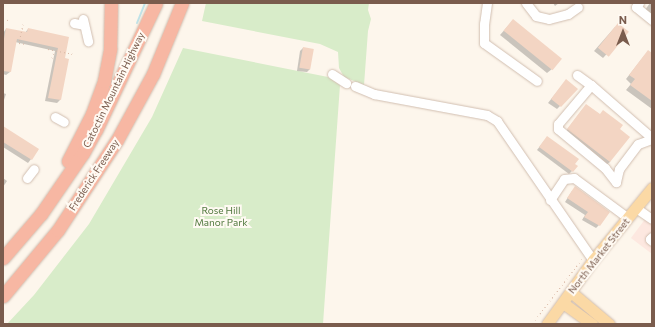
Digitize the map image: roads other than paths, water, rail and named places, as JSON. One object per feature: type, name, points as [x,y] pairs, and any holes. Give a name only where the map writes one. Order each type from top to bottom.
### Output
[{"type":"highway","points":[[3,258],[41,214],[99,98],[110,49],[111,3]]},
{"type":"highway","name":"Catoctin Mountain Highway","points":[[41,214],[96,130],[156,3]]},
{"type":"highway","points":[[167,42],[182,3]]},
{"type":"highway","points":[[167,42],[191,3]]},
{"type":"highway","name":"Frederick Freeway","points":[[3,296],[45,247],[96,174],[139,101],[167,42]]},
{"type":"main road","name":"North Market Street","points":[[547,324],[571,292],[588,259],[628,218],[652,188]]},
{"type":"main road","points":[[571,292],[609,324]]},
{"type":"main road","points":[[563,303],[592,324]]},
{"type":"lane","points":[[487,3],[484,24],[484,43],[537,81]]},
{"type":"lane","points":[[526,3],[536,16],[549,19],[568,14],[578,7]]},
{"type":"lane","points":[[639,3],[636,7],[652,20]]},
{"type":"lane","points":[[74,23],[83,22],[88,41]]},
{"type":"lane","points":[[332,74],[374,94],[487,115],[497,121],[588,259]]},
{"type":"lane","points":[[577,75],[591,85],[652,138],[638,144],[619,169],[616,182],[605,168],[558,129],[558,124],[591,85]]},
{"type":"lane","points":[[55,117],[64,122]]},
{"type":"lane","points":[[550,200],[564,179],[574,178],[628,218]]},
{"type":"lane","points":[[636,208],[652,219]]},
{"type":"lane","points":[[652,237],[650,239],[652,240]]},
{"type":"waterway","points":[[137,23],[145,3]]},
{"type":"park label","name":"Rose Hill Manor Park","points":[[221,216]]}]
